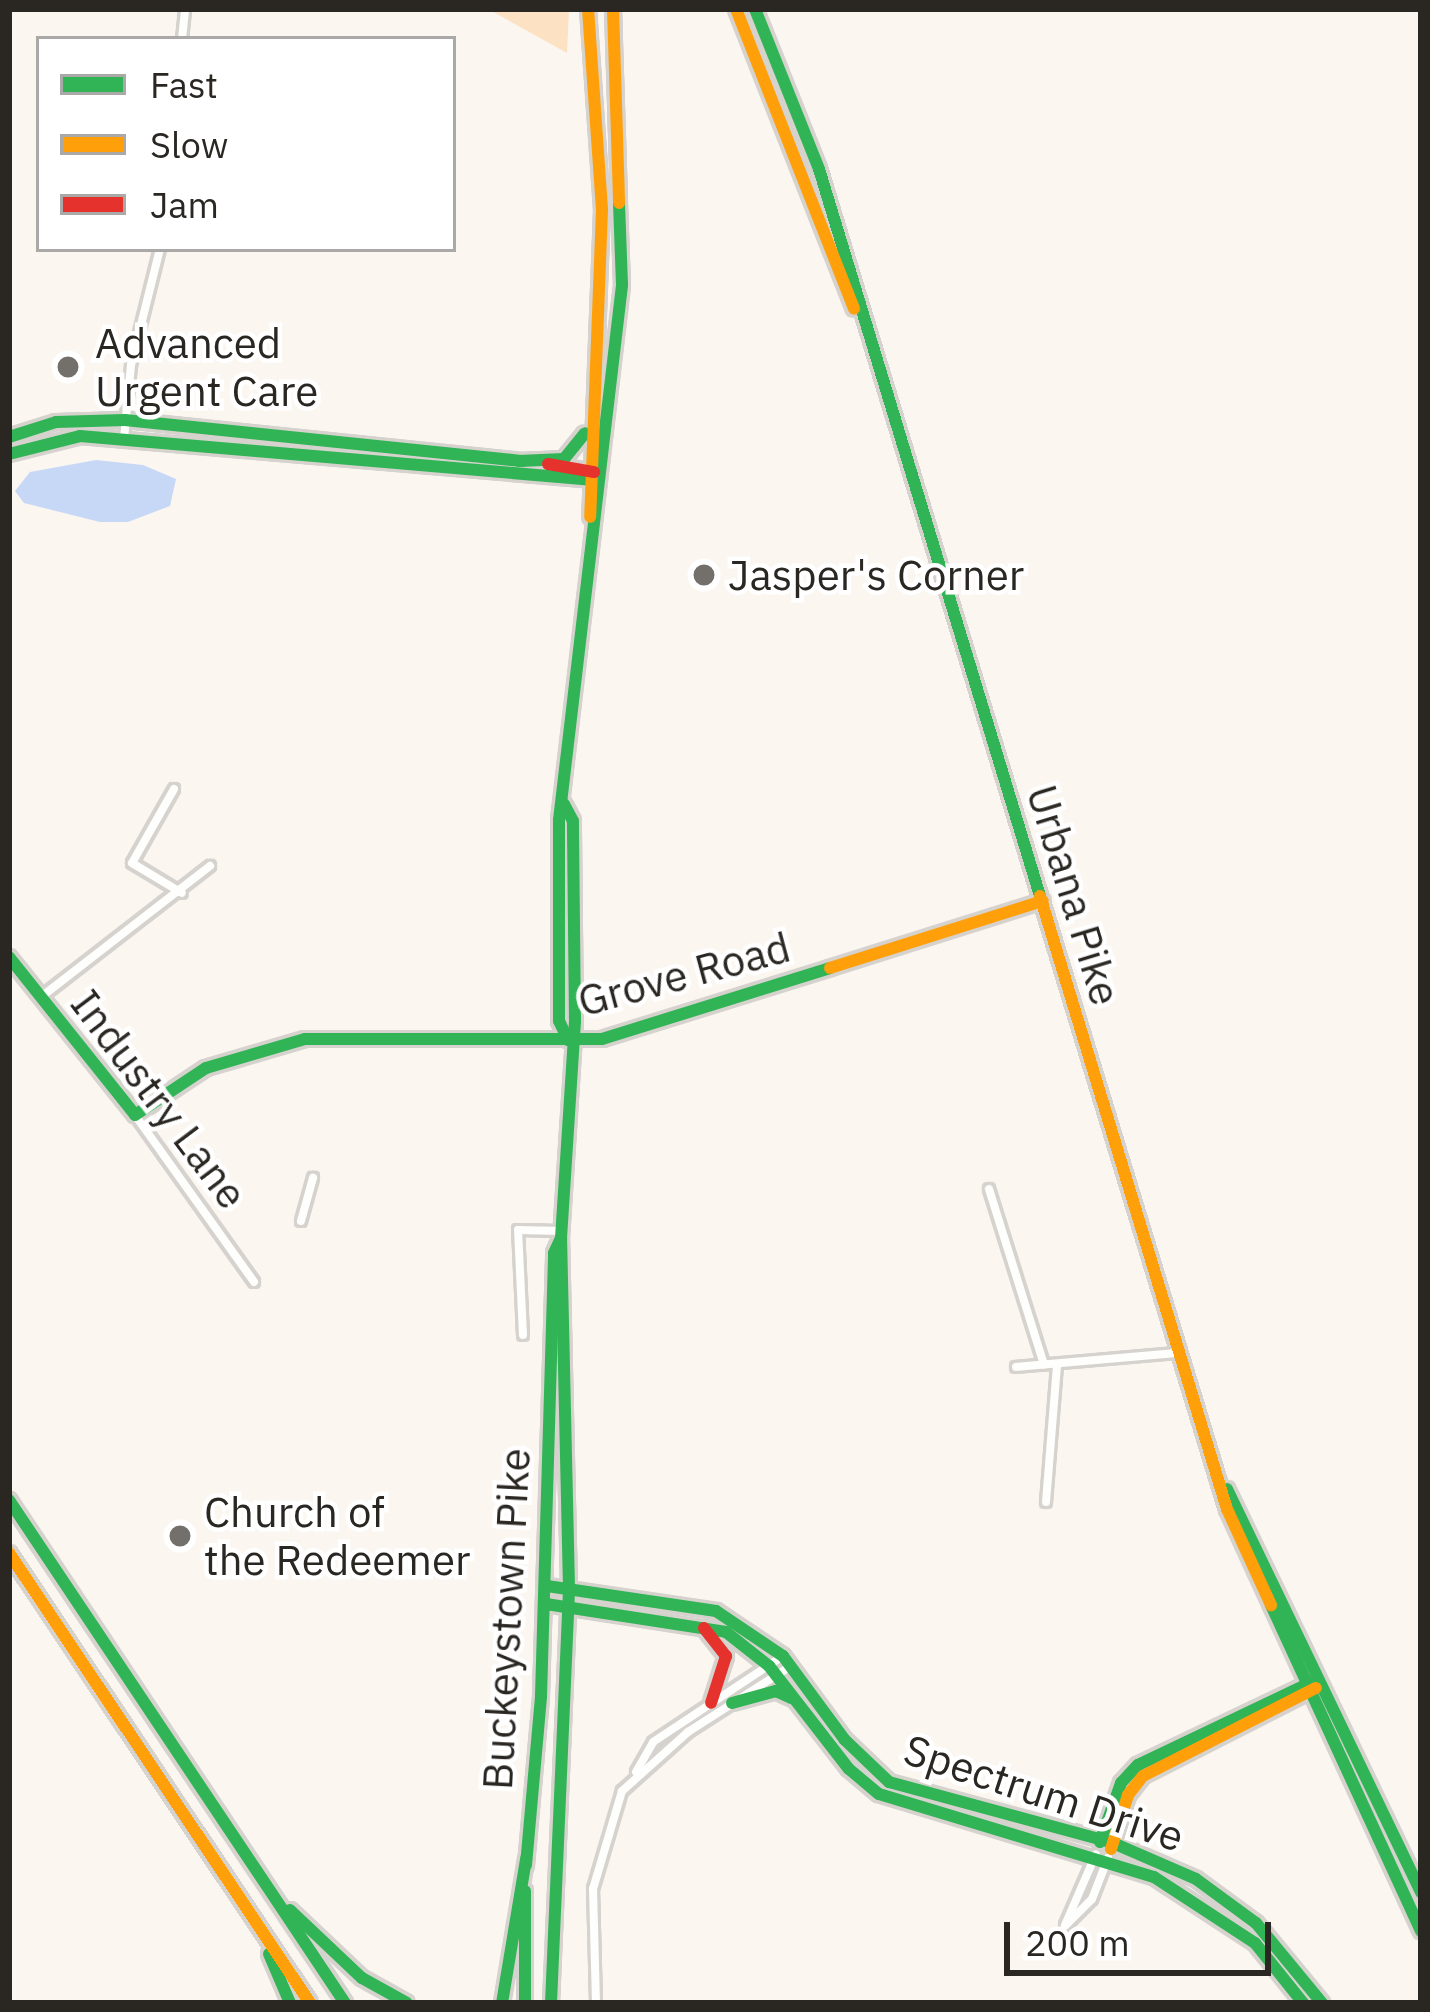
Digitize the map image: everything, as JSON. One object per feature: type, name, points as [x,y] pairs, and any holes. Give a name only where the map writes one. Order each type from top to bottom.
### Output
[{"type":"main road","name":"Buckeystown Pike","points":[[588,9],[602,210],[586,483],[591,530]]},
{"type":"main road","name":"Buckeystown Pike","points":[[525,2003],[526,1859],[547,1586],[547,1429],[568,1040],[575,1022],[573,821],[564,804],[622,266],[613,9]]},
{"type":"main road","name":"Urbana Pike","points":[[736,9],[860,320]]},
{"type":"main road","name":"Urbana Pike","points":[[755,9],[819,169],[860,320],[1043,901],[1174,1353],[1226,1488],[1421,1892]]},
{"type":"main road","points":[[519,461],[572,455],[594,397]]},
{"type":"main road","points":[[9,436],[56,422],[124,420],[588,468],[601,477]]},
{"type":"main road","points":[[9,454],[64,437],[124,439],[586,483],[601,477]]},
{"type":"main road","name":"Grove Road","points":[[135,1115],[206,1068],[304,1039],[568,1040],[667,1022],[1043,901]]},
{"type":"main road","name":"Industry Lane","points":[[9,957],[135,1115]]},
{"type":"main road","name":"Buckeystown Pike","points":[[551,2003],[569,1588],[561,1235]]},
{"type":"main road","name":"Urbana Pike","points":[[1226,1488],[1227,1509],[1305,1689],[1421,1931]]},
{"type":"main road","points":[[9,1500],[345,2003]]},
{"type":"main road","points":[[9,1553],[310,2003]]},
{"type":"main road","name":"Spectrum Drive","points":[[547,1586],[691,1603],[787,1661],[845,1740],[889,1782],[1104,1849],[1230,1902],[1276,1943],[1322,2003]]},
{"type":"main road","name":"Spectrum Drive","points":[[546,1604],[697,1622],[726,1632],[772,1670],[879,1794],[1104,1849],[1192,1895],[1237,1929],[1303,2003]]},
{"type":"main road","points":[[697,1622],[726,1656],[711,1703]]},
{"type":"main road","points":[[1104,1849],[1120,1783],[1138,1765],[1322,1681]]},
{"type":"main road","points":[[732,1703],[776,1691],[796,1701]]},
{"type":"main road","points":[[502,2003],[526,1859]]},
{"type":"main road","points":[[276,1900],[362,1978],[407,2003]]},
{"type":"main road","points":[[258,1927],[290,2003]]},
{"type":"street","points":[[124,439],[159,252]]},
{"type":"street","points":[[174,789],[132,863],[183,894]]},
{"type":"street","points":[[40,997],[183,894],[211,866]]},
{"type":"street","name":"Industry Lane","points":[[135,1115],[254,1282]]},
{"type":"street","points":[[301,1221],[313,1178]]},
{"type":"street","points":[[989,1189],[1044,1365]]},
{"type":"street","points":[[523,1335],[518,1230],[561,1235]]},
{"type":"street","points":[[1016,1367],[1174,1353]]},
{"type":"street","points":[[1046,1502],[1057,1364]]},
{"type":"street","points":[[596,2003],[590,1922],[600,1852],[653,1742],[787,1661]]},
{"type":"street","points":[[636,1773],[772,1670]]},
{"type":"street","points":[[1104,1849],[1092,1899],[1065,1926],[1104,1849]]},
{"type":"shaded area","points":[[488,9],[569,9],[567,53]]},
{"type":"water","points":[[96,460],[143,465],[176,479],[170,506],[128,522],[100,522],[24,503],[15,491],[30,472]]},
{"type":"traffic: fast","points":[[755,9],[819,169],[1040,896]]},
{"type":"traffic: fast","points":[[568,1040],[559,1021],[559,820],[622,285],[619,203]]},
{"type":"traffic: fast","points":[[9,437],[56,422],[125,420],[523,461]]},
{"type":"traffic: fast","points":[[519,461],[564,459],[585,433]]},
{"type":"traffic: fast","points":[[9,454],[80,436],[594,480]]},
{"type":"traffic: fast","points":[[551,2003],[569,1588],[561,1238],[575,1022],[573,821],[564,804]]},
{"type":"traffic: fast","points":[[9,957],[135,1115],[206,1068],[305,1039],[602,1039],[830,968]]},
{"type":"traffic: fast","points":[[526,1865],[541,1696],[554,1253],[561,1238]]},
{"type":"traffic: fast","points":[[1227,1489],[1421,1893]]},
{"type":"traffic: fast","points":[[9,1500],[345,2003]]},
{"type":"traffic: fast","points":[[547,1586],[716,1611],[783,1656],[845,1740],[889,1782],[1113,1843],[1196,1879],[1256,1923],[1322,2003]]},
{"type":"traffic: fast","points":[[546,1604],[726,1632],[769,1666],[849,1769],[879,1794],[1154,1877],[1255,1943],[1303,2003]]},
{"type":"traffic: fast","points":[[1271,1605],[1421,1931]]},
{"type":"traffic: fast","points":[[1100,1842],[1121,1783],[1138,1765],[1312,1682]]},
{"type":"traffic: fast","points":[[732,1703],[776,1691],[791,1698]]},
{"type":"traffic: fast","points":[[502,2003],[526,1859]]},
{"type":"traffic: fast","points":[[525,1891],[525,2003]]},
{"type":"traffic: fast","points":[[290,1910],[362,1978],[407,2003]]},
{"type":"traffic: fast","points":[[269,1954],[290,2003]]},
{"type":"traffic: slow","points":[[588,9],[602,210],[590,517]]},
{"type":"traffic: slow","points":[[613,9],[619,203]]},
{"type":"traffic: slow","points":[[736,9],[854,309]]},
{"type":"traffic: slow","points":[[1040,896],[1227,1509],[1271,1605]]},
{"type":"traffic: slow","points":[[830,968],[1043,901]]},
{"type":"traffic: slow","points":[[9,1553],[310,2003]]},
{"type":"traffic: slow","points":[[1111,1849],[1128,1795],[1143,1776],[1316,1688]]},
{"type":"traffic: jam","points":[[548,464],[594,472]]},
{"type":"traffic: jam","points":[[704,1628],[726,1656],[711,1703]]},
{"type":"place","name":"Advanced Urgent Care","points":[[68,367]]},
{"type":"place","name":"Jasper's Corner","points":[[704,575]]},
{"type":"place","name":"Church of the Redeemer","points":[[180,1536]]}]
